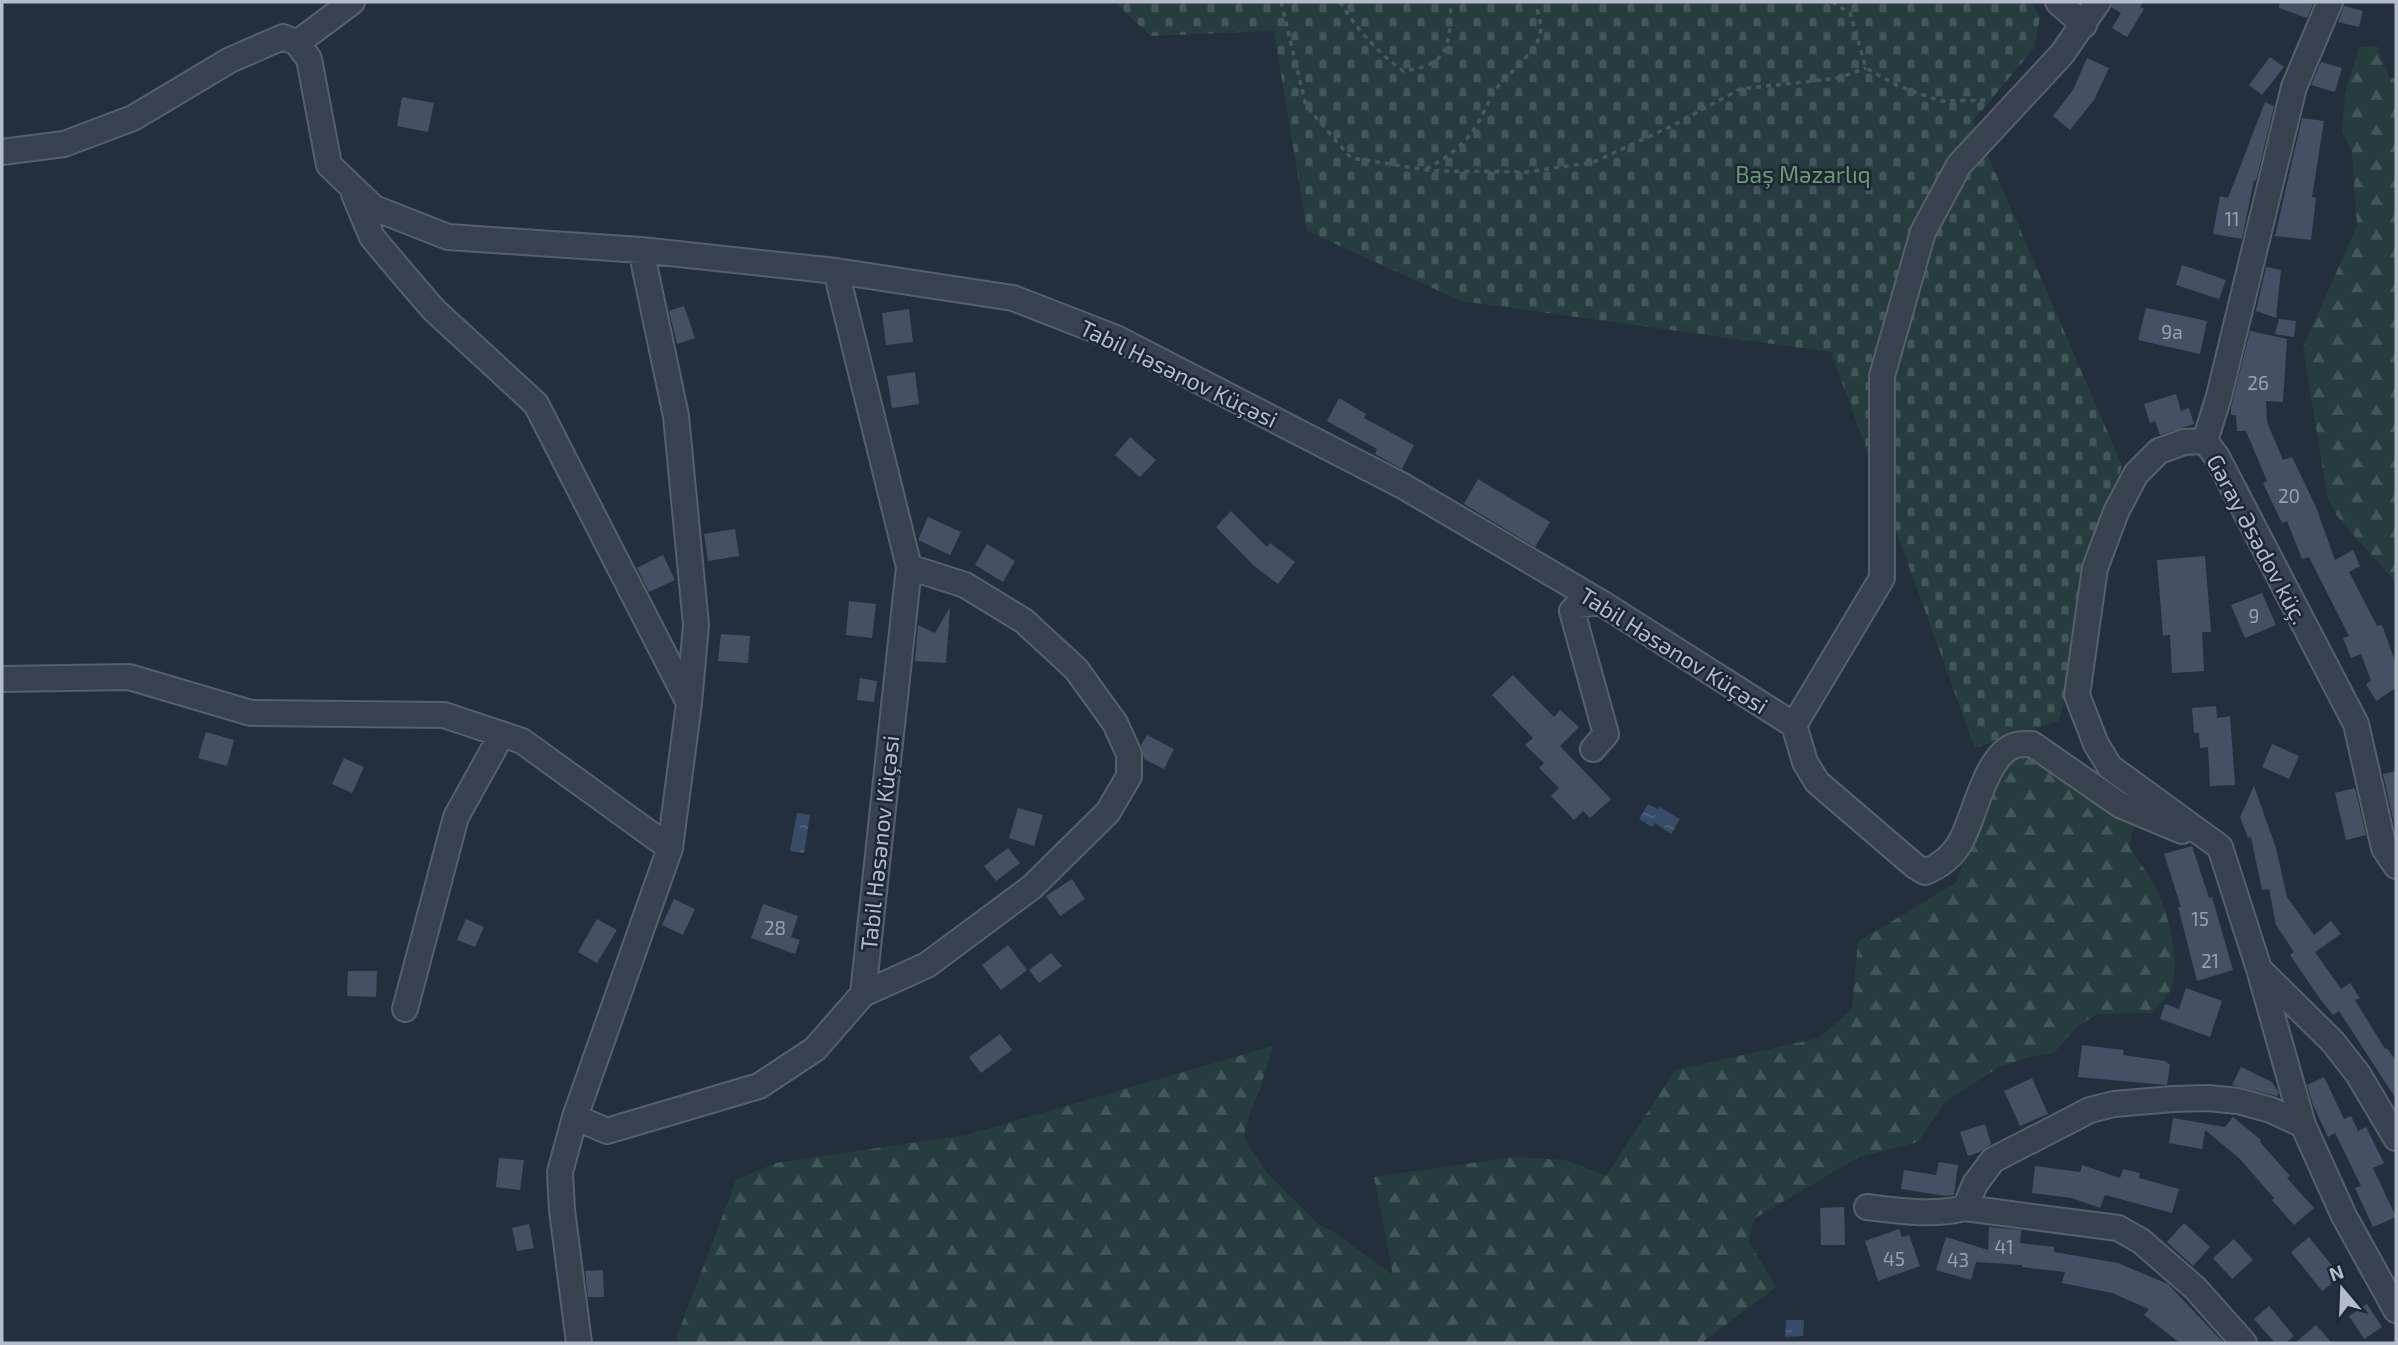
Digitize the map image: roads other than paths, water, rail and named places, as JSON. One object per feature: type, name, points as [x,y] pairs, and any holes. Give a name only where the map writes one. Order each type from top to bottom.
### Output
[{"type":"street","points":[[2,152],[64,144],[133,118],[230,60],[283,37],[297,43],[352,2]]},
{"type":"street","points":[[2058,2],[2084,24]]},
{"type":"street","name":"Tabil Həsənov Küçəsi","points":[[297,43],[309,59],[329,165],[374,208],[448,237],[641,250],[836,271],[1013,298],[1116,338],[1403,486],[1600,602],[1794,725],[1882,578],[1882,376],[1923,232],[1959,165],[2062,54],[2098,2]]},
{"type":"street","name":"Gəray Əsədov küç.","points":[[2330,2],[2294,87],[2219,396],[2205,441],[2217,457],[2356,724],[2384,848],[2396,866]]},
{"type":"street","points":[[351,186],[372,237],[403,274],[434,310],[536,404],[689,704]]},
{"type":"street","points":[[579,1343],[562,1210],[560,1172],[575,1117],[670,848],[689,704],[696,625],[676,416],[641,250]]},
{"type":"street","name":"Tabil Həsənov Küçəsi","points":[[836,271],[909,567],[863,994]]},
{"type":"street","points":[[2205,441],[2184,442],[2159,452],[2136,474],[2116,512],[2095,568],[2077,695],[2096,744],[2110,767],[2220,847],[2259,969],[2303,1125],[2344,1216],[2396,1310]]},
{"type":"street","name":"Tabil Həsənov Küçəsi","points":[[575,1117],[607,1131],[759,1086],[816,1049],[863,994],[927,965],[1032,887],[1108,812],[1129,776],[1129,754],[1115,723],[1076,668],[1024,621],[977,592],[965,585],[909,567]]},
{"type":"street","points":[[1593,750],[1606,734],[1572,611],[1578,605],[1600,602]]},
{"type":"street","points":[[2,679],[129,677],[251,713],[444,715],[522,741],[670,848]]},
{"type":"street","points":[[1794,725],[1805,762],[1817,782],[1925,872],[1941,865],[1961,843],[1993,765],[2001,753],[2016,745],[2032,744],[2120,805],[2220,847]]},
{"type":"street","points":[[405,1009],[456,817],[502,734]]},
{"type":"street","points":[[2259,969],[2333,1042],[2358,1074],[2396,1138]]},
{"type":"street","points":[[1965,1208],[1975,1184],[1993,1160],[2090,1110],[2114,1104],[2208,1098],[2238,1101],[2271,1110],[2303,1125]]},
{"type":"street","points":[[1867,1207],[1897,1211],[1947,1212],[1965,1208],[2118,1228],[2141,1241],[2195,1288],[2245,1343]]},
{"type":"water","points":[[1648,804],[1658,809],[1660,807],[1680,819],[1671,834],[1655,823],[1652,827],[1639,819]]},
{"type":"water","points":[[797,813],[810,815],[804,853],[790,851]]},
{"type":"water","points":[[1786,1320],[1804,1320],[1803,1336],[1785,1337]]},
{"type":"park label","name":"Baş Məzarlıq","points":[[1803,174]]}]
